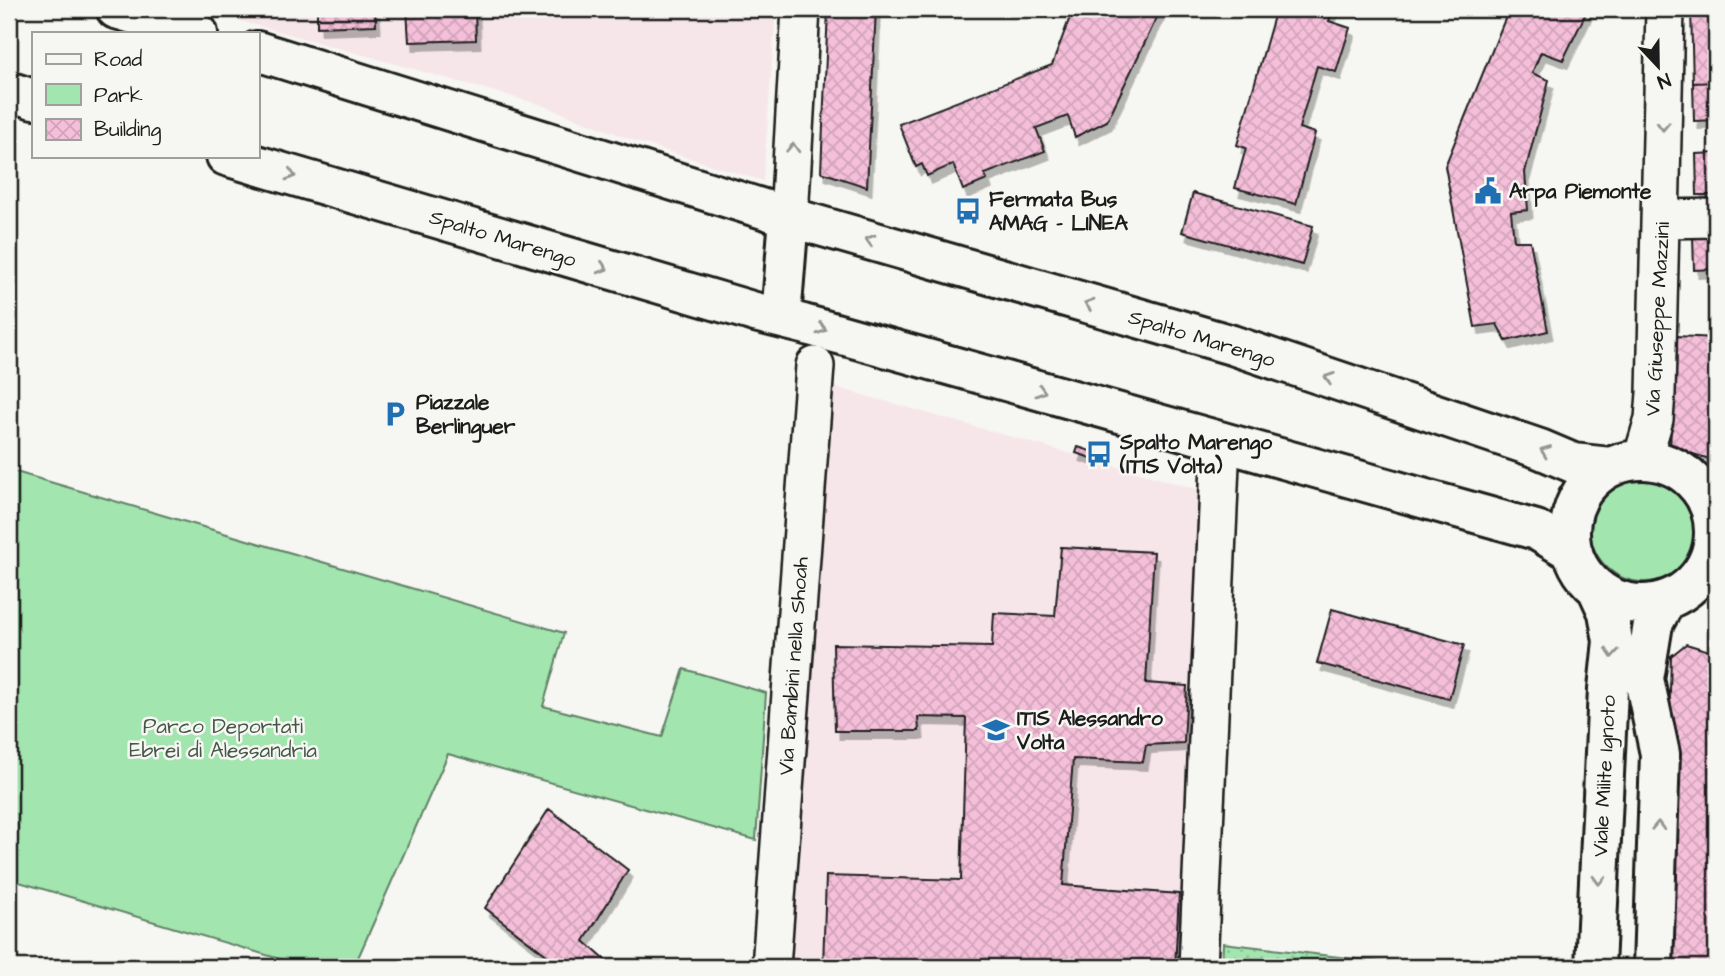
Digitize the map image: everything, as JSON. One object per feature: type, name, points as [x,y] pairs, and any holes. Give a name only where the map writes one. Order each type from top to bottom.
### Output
[{"type":"main road","points":[[116,9],[195,32]]},
{"type":"main road","name":"Spalto Marengo","points":[[259,52],[789,217],[1232,345],[1540,449],[1573,463],[1626,464]]},
{"type":"main road","points":[[9,91],[32,99]]},
{"type":"main road","name":"Spalto Marengo","points":[[233,158],[755,313],[781,318],[1536,530],[1573,552]]},
{"type":"main road","points":[[781,318],[789,217]]},
{"type":"main road","points":[[1659,462],[1676,468],[1690,478],[1711,503],[1714,524],[1712,550],[1690,590],[1648,604],[1613,598],[1597,588],[1584,575],[1573,552],[1570,527],[1576,503],[1582,492],[1594,478],[1626,464],[1659,462]]},
{"type":"main road","name":"Viale Milite Ignoto","points":[[1595,967],[1613,641],[1608,612],[1597,588]]},
{"type":"main road","name":"Viale Milite Ignoto","points":[[1653,967],[1660,754],[1644,679],[1653,624],[1690,590]]},
{"type":"street","points":[[789,217],[801,9]]},
{"type":"street","name":"Via Giuseppe Mazzini","points":[[1626,464],[1654,419],[1662,219],[1665,9]]},
{"type":"street","points":[[1662,219],[1716,218]]},
{"type":"street","name":"Via Bambini nella Shoah","points":[[771,967],[815,366]]},
{"type":"street","points":[[1198,967],[1221,441]]},
{"type":"shaded area","points":[[198,9],[776,9],[763,181],[638,142],[539,104]]},
{"type":"shaded area","name":"ITIS Alessandro Volta","points":[[820,383],[1207,492],[1180,967],[784,967]]},
{"type":"green space","name":"Parco Deportati Ebrei di Alessandria","points":[[9,470],[564,633],[543,706],[662,737],[684,669],[766,693],[756,840],[448,754],[354,967],[307,967],[9,879]]},
{"type":"green space","points":[[1644,474],[1665,478],[1682,490],[1694,507],[1698,528],[1694,549],[1682,566],[1665,578],[1644,582],[1623,578],[1606,566],[1594,549],[1590,528],[1594,507],[1606,490],[1623,478]]},
{"type":"green space","points":[[1223,943],[1423,967],[1222,967]]},
{"type":"building","points":[[317,9],[375,9],[376,25],[317,27]]},
{"type":"building","points":[[407,9],[475,9],[476,40],[409,42]]},
{"type":"building","points":[[828,9],[876,9],[867,187],[821,172]]},
{"type":"building","points":[[1073,9],[1161,9],[1107,121],[1075,137],[1068,116],[1036,128],[1045,151],[985,174],[987,180],[963,190],[953,164],[927,176],[922,164],[916,167],[899,124],[1052,65]]},
{"type":"building","points":[[1276,9],[1333,9],[1329,21],[1350,28],[1336,72],[1317,66],[1299,128],[1315,133],[1296,204],[1235,188],[1246,148],[1237,145]]},
{"type":"building","name":"Arpa Piemonte","points":[[1509,9],[1588,9],[1563,60],[1541,52],[1532,73],[1549,80],[1525,172],[1528,210],[1511,212],[1514,241],[1530,241],[1548,331],[1506,341],[1497,324],[1475,327],[1445,166]]},
{"type":"building","points":[[1691,9],[1716,9],[1716,82],[1693,83]]},
{"type":"building","points":[[1716,82],[1716,120],[1694,121],[1693,83]]},
{"type":"building","points":[[1716,153],[1716,195],[1697,195],[1696,154]]},
{"type":"building","points":[[1193,193],[1313,226],[1302,265],[1182,232]]},
{"type":"building","points":[[1716,234],[1716,269],[1694,270],[1693,235]]},
{"type":"building","points":[[1676,336],[1716,338],[1716,461],[1670,447]]},
{"type":"building","points":[[1078,447],[1097,453],[1094,459],[1076,453]]},
{"type":"building","points":[[1061,547],[1154,552],[1146,683],[1187,686],[1184,743],[1146,745],[1143,762],[1073,759],[1063,885],[1179,894],[1175,967],[823,967],[826,876],[961,880],[966,718],[918,717],[919,731],[835,731],[833,644],[992,647],[994,613],[1055,616]]},
{"type":"building","points":[[1332,609],[1464,645],[1449,699],[1317,663]]},
{"type":"building","points":[[1686,644],[1716,653],[1716,967],[1662,967],[1671,656]]},
{"type":"building","points":[[549,809],[628,870],[584,941],[613,967],[554,967],[557,963],[485,908]]},
{"type":"place","name":"Arpa Piemonte","points":[[1488,191]]},
{"type":"place","name":"Fermata Bus AMAG - LINEA","points":[[968,211]]},
{"type":"place","name":"Piazzale Berlinguer","points":[[395,414]]},
{"type":"place","name":"Spalto Marengo (ITIS Volta)","points":[[1099,454]]},
{"type":"place","name":"ITIS Alessandro Volta","points":[[996,730]]}]
